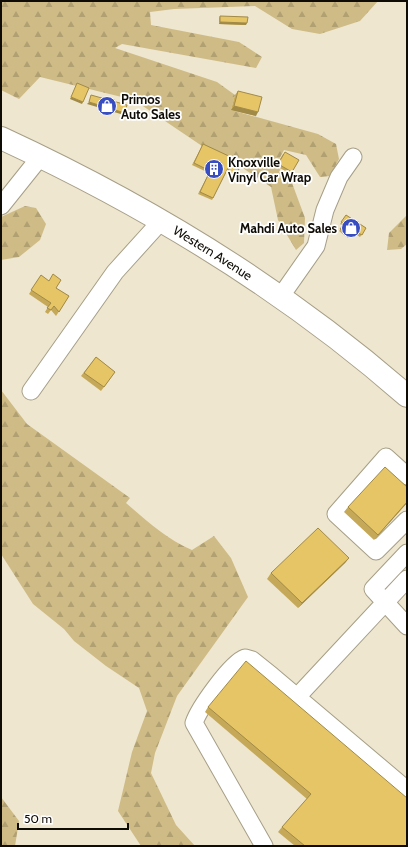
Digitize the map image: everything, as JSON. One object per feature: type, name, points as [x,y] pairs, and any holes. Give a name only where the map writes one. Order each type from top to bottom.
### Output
[{"type":"main road","name":"Western Avenue","points":[[1,138],[41,156],[162,220],[240,268],[328,330],[407,396]]},
{"type":"lane","points":[[1,206],[41,156]]},
{"type":"lane","points":[[281,296],[316,246],[326,210],[339,177],[353,156]]},
{"type":"lane","points":[[31,391],[115,272],[162,220]]},
{"type":"lane","points":[[405,526],[376,551],[336,514],[386,457],[407,476]]},
{"type":"lane","points":[[407,553],[372,590],[407,626]]},
{"type":"lane","points":[[297,697],[407,579]]},
{"type":"lane","points":[[264,846],[194,723],[197,714],[228,672],[238,661],[245,658],[252,660],[407,790]]},
{"type":"green space","points":[[1,1],[378,1],[360,21],[320,34],[292,29],[255,6],[174,9],[150,12],[151,25],[239,42],[262,57],[256,68],[122,44],[115,48],[217,82],[235,95],[231,110],[318,134],[336,144],[339,159],[330,176],[320,177],[306,155],[284,150],[276,165],[292,183],[305,218],[304,243],[296,250],[278,220],[271,187],[231,160],[202,146],[134,100],[40,77],[19,99],[1,90]]},
{"type":"green space","points":[[25,206],[36,208],[46,224],[40,240],[19,257],[1,260],[1,217]]},
{"type":"green space","points":[[407,215],[407,244],[401,249],[387,250],[389,233]]},
{"type":"green space","points":[[1,390],[27,424],[130,498],[126,503],[165,535],[192,550],[214,536],[231,558],[248,597],[177,696],[155,753],[151,773],[176,825],[195,846],[141,846],[118,811],[132,752],[147,711],[139,688],[106,666],[74,641],[64,629],[33,604],[1,554]]},
{"type":"green space","points":[[1,797],[19,821],[15,846],[1,846]]},
{"type":"building","points":[[220,16],[248,17],[247,23],[220,22]]},
{"type":"building","points":[[77,83],[89,88],[83,102],[71,97]]},
{"type":"building","points":[[238,91],[262,97],[258,112],[234,106]]},
{"type":"building","name":"Primos Auto Sales","points":[[91,95],[127,105],[125,113],[89,102]]},
{"type":"building","name":"Knoxville Vinyl Car Wrap","points":[[203,144],[233,158],[213,198],[200,192],[210,171],[194,163]]},
{"type":"building","points":[[285,152],[299,160],[292,172],[278,164]]},
{"type":"building","points":[[231,165],[239,169],[236,175],[228,171]]},
{"type":"building","name":"Mahdi Auto Sales","points":[[346,215],[366,228],[362,235],[353,230],[350,236],[340,229],[344,224],[341,222]]},
{"type":"building","points":[[53,274],[61,280],[56,288],[69,296],[59,312],[54,306],[51,310],[47,308],[51,303],[31,290],[41,275],[49,281]]},
{"type":"building","points":[[96,357],[115,372],[104,387],[84,373]]},
{"type":"building","points":[[385,467],[407,487],[407,502],[378,535],[348,507]]},
{"type":"building","points":[[318,528],[349,558],[302,603],[271,573]]},
{"type":"building","points":[[246,661],[407,798],[407,846],[305,846],[282,827],[311,794],[208,707]]},
{"type":"place","name":"Primos Auto Sales","points":[[107,106]]},
{"type":"place","name":"Knoxville Vinyl Car Wrap","points":[[214,169]]},
{"type":"place","name":"Mahdi Auto Sales","points":[[351,228]]}]
